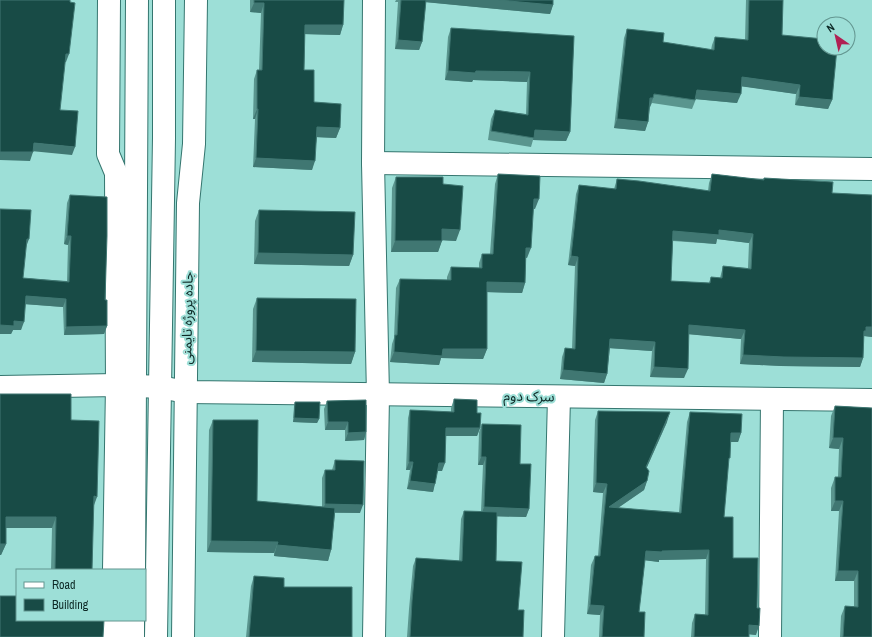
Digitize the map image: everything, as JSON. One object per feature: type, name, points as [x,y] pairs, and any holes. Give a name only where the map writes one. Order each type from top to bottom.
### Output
[{"type":"street","points":[[109,0],[108,154],[116,173],[134,569]]},
{"type":"street","points":[[114,569],[126,385],[137,0]]},
{"type":"street","name":"جاده پروژه تایمنی","points":[[156,637],[164,138],[164,0]]},
{"type":"street","name":"جاده پروژه تایمنی","points":[[184,637],[188,203],[194,144],[196,0]]},
{"type":"street","points":[[374,0],[373,163],[378,395],[374,637]]},
{"type":"street","points":[[373,163],[872,169]]},
{"type":"street","name":"سرک دوم","points":[[0,387],[126,385],[160,387],[186,392],[872,400]]},
{"type":"street","points":[[553,637],[559,397]]},
{"type":"street","points":[[770,637],[772,399]]},
{"type":"street","points":[[113,621],[113,637]]},
{"type":"street","points":[[133,621],[133,637]]},
{"type":"building","points":[[0,0],[70,0],[70,2],[75,3],[69,54],[66,54],[60,110],[78,111],[75,147],[34,143],[33,152],[0,152]]},
{"type":"building","points":[[254,0],[344,0],[343,25],[305,25],[304,70],[314,70],[314,102],[341,104],[340,128],[317,127],[315,161],[256,158],[258,109],[257,70],[262,70],[264,3],[254,3]]},
{"type":"building","points":[[401,0],[426,0],[422,42],[398,40]]},
{"type":"building","points":[[498,0],[553,0],[553,5]]},
{"type":"building","points":[[749,0],[783,0],[782,35],[816,38],[816,56],[836,56],[832,100],[799,97],[800,85],[742,77],[741,94],[697,90],[695,100],[654,94],[653,98],[650,98],[648,122],[617,119],[627,29],[664,33],[663,42],[714,50],[715,37],[748,40]]},
{"type":"building","points":[[451,28],[574,36],[570,132],[535,130],[534,138],[491,131],[495,110],[528,115],[530,72],[476,71],[475,73],[448,71]]},
{"type":"building","points":[[498,174],[540,176],[539,199],[534,199],[531,248],[526,248],[525,283],[487,282],[487,349],[443,349],[442,356],[394,352],[395,335],[397,335],[400,279],[451,280],[451,267],[482,268],[482,254],[493,254]]},
{"type":"building","points":[[712,174],[764,180],[764,178],[833,182],[832,193],[872,195],[872,327],[866,327],[866,331],[864,331],[863,358],[743,355],[745,330],[689,325],[688,369],[654,367],[655,342],[610,339],[607,374],[563,370],[565,348],[575,349],[578,257],[571,256],[579,185],[616,189],[617,179],[710,191]],"holes":[[[719,230],[753,234],[751,269],[723,266],[722,278],[711,277],[710,283],[671,281],[673,231],[719,235]]]},
{"type":"building","points":[[396,177],[443,177],[443,184],[463,186],[460,230],[442,229],[442,241],[395,241]]},
{"type":"building","points":[[70,195],[107,197],[105,300],[107,300],[107,326],[66,327],[66,299],[26,296],[24,322],[14,321],[14,326],[0,325],[0,209],[31,210],[29,239],[27,239],[23,278],[69,282],[71,236],[67,236]]},
{"type":"building","points":[[259,210],[355,212],[353,255],[258,253]]},
{"type":"building","points":[[257,298],[356,299],[355,352],[256,351]]},
{"type":"building","points":[[0,394],[71,394],[71,420],[99,421],[97,497],[94,496],[92,569],[55,569],[56,517],[6,517],[6,544],[0,544]]},
{"type":"building","points":[[454,399],[477,400],[477,413],[481,413],[480,428],[446,428],[445,463],[439,463],[435,484],[410,481],[413,462],[409,462],[410,410],[454,412]]},
{"type":"building","points":[[366,400],[366,432],[348,433],[348,422],[328,422],[327,401]]},
{"type":"building","points":[[295,402],[320,402],[319,419],[294,418]]},
{"type":"building","points":[[835,406],[872,408],[872,637],[843,637],[845,606],[858,607],[858,571],[838,571],[843,501],[835,501],[835,477],[841,477],[843,438],[833,438]]},
{"type":"building","points":[[598,411],[670,412],[646,467],[649,471],[647,481],[609,507],[681,513],[690,412],[742,414],[741,433],[731,433],[724,517],[733,517],[733,558],[758,558],[757,608],[760,608],[759,626],[749,625],[749,637],[694,637],[695,614],[708,615],[709,550],[662,552],[646,551],[639,612],[645,612],[644,637],[602,637],[604,606],[590,605],[595,556],[600,556],[607,484],[596,483]]},
{"type":"building","points":[[213,420],[258,420],[257,501],[335,508],[331,550],[277,545],[278,542],[211,541]]},
{"type":"building","points":[[482,424],[521,425],[520,464],[531,464],[529,509],[484,507],[486,457],[481,457]]},
{"type":"building","points":[[335,460],[364,461],[363,505],[325,504],[325,470],[335,470]]},
{"type":"building","points":[[464,511],[497,512],[496,561],[522,562],[518,610],[524,610],[523,637],[410,637],[416,558],[462,561]]},
{"type":"building","points":[[254,576],[284,578],[284,587],[352,587],[352,637],[249,637]]},
{"type":"building","points":[[0,596],[16,596],[16,621],[104,621],[103,637],[0,637]]}]
